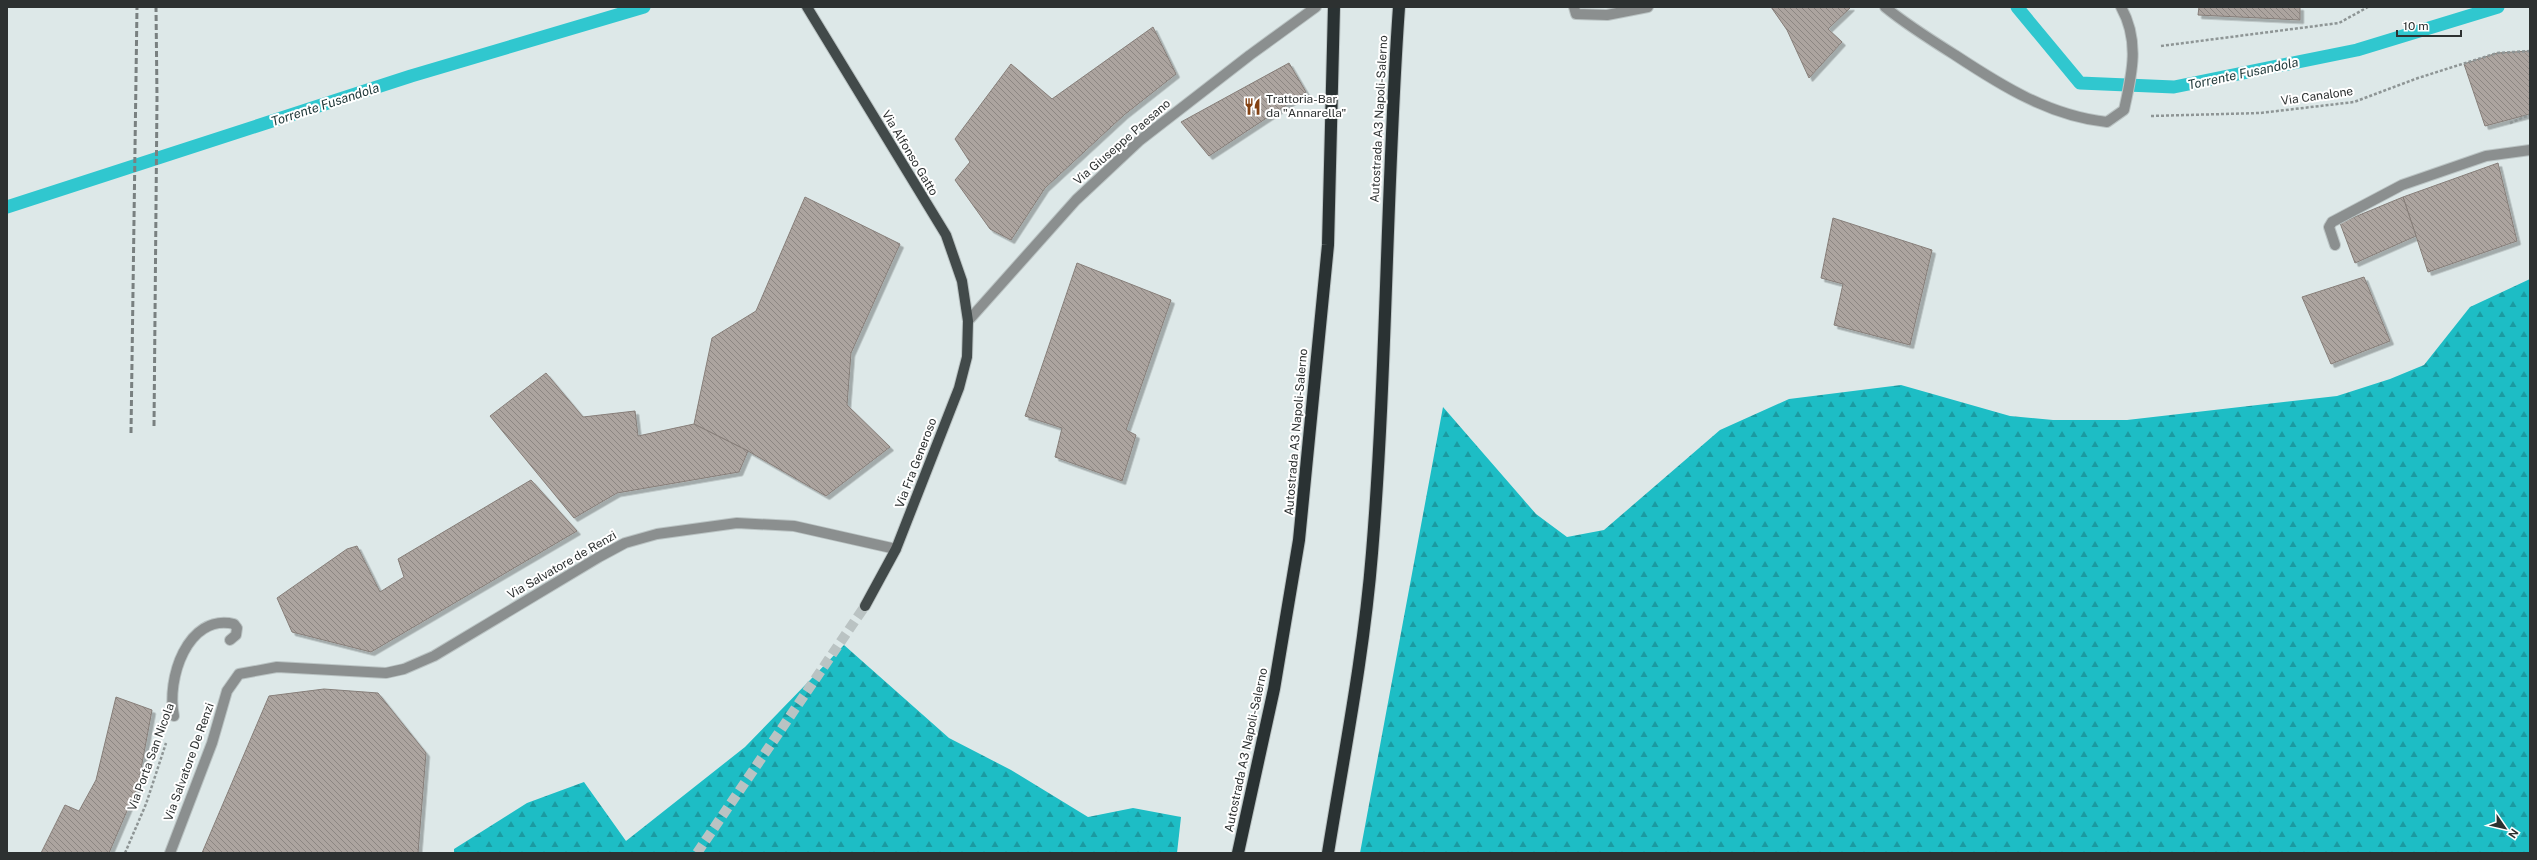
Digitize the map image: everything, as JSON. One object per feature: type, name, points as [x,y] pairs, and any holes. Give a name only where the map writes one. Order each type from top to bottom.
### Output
[{"type":"highway","name":"Autostrada A3 Napoli-Salerno","points":[[1238,853],[1274,689],[1300,540],[1328,245],[1334,7]]},
{"type":"highway","name":"Autostrada A3 Napoli-Salerno","points":[[1328,853],[1360,655],[1372,556],[1380,444],[1399,7]]},
{"type":"main road","name":"Via Alfonso Gatto","points":[[807,7],[946,236],[962,281],[968,321]]},
{"type":"main road","name":"Via Fra Generoso","points":[[865,606],[896,549],[958,388],[967,357],[968,321]]},
{"type":"street","name":"Via Giuseppe Paesano","points":[[968,321],[1076,200],[1139,141],[1250,55],[1316,7]]},
{"type":"street","points":[[1574,7],[1576,14],[1607,15],[1648,7]]},
{"type":"street","points":[[1885,7],[1905,23],[2027,100],[2072,115],[2100,122],[2107,122],[2124,110],[2134,67],[2126,17],[2121,7]]},
{"type":"street","points":[[2335,245],[2330,232],[2332,222],[2402,185],[2486,156],[2530,150]]},
{"type":"street","name":"Via Salvatore de Renzi","points":[[277,667],[386,673],[404,669],[434,656],[625,543],[656,534],[737,523],[794,526],[896,549]]},
{"type":"street","points":[[174,716],[170,700],[172,685],[182,652],[192,639],[217,624],[224,622],[236,625],[238,631],[230,640]]},
{"type":"street","name":"Via Salvatore De Renzi","points":[[170,853],[212,743],[228,691],[239,674],[277,667]]},
{"type":"path","points":[[2132,49],[2242,37],[2339,23],[2368,7]]},
{"type":"path","name":"Via Canalone","points":[[2124,110],[2139,116],[2260,113],[2354,102],[2418,78],[2497,53],[2530,51]]},
{"type":"path","name":"Via Porta San Nicola","points":[[125,853],[157,775],[174,716]]},
{"type":"green space","points":[[2530,279],[2530,853],[1360,853],[1443,407],[1536,514],[1567,537],[1604,530],[1720,430],[1789,399],[1901,385],[2010,416],[2053,420],[2127,420],[2337,396],[2390,379],[2424,365],[2470,307]]},
{"type":"green space","points":[[844,645],[949,738],[1011,770],[1088,817],[1133,808],[1181,817],[1177,853],[454,853],[454,849],[527,803],[584,782],[626,841],[745,747]]},
{"type":"building","points":[[1771,7],[1851,7],[1828,29],[1842,42],[1809,78],[1787,30]]},
{"type":"building","points":[[2199,7],[2300,7],[2300,20],[2198,15]]},
{"type":"building","points":[[1153,27],[1176,74],[1124,115],[1045,188],[1011,240],[990,229],[955,180],[970,162],[955,139],[1011,64],[1052,99]]},
{"type":"building","points":[[2530,51],[2530,114],[2485,126],[2464,64],[2497,53]]},
{"type":"building","points":[[1289,63],[1306,92],[1209,156],[1181,122]]},
{"type":"building","points":[[2498,163],[2517,241],[2428,272],[2403,197]]},
{"type":"building","points":[[805,197],[900,244],[851,353],[847,405],[890,447],[826,496],[748,451],[694,424],[712,338],[756,311]]},
{"type":"building","points":[[2403,197],[2416,236],[2355,263],[2340,223]]},
{"type":"building","points":[[1833,218],[1932,250],[1910,345],[1834,325],[1843,284],[1821,278]]},
{"type":"building","points":[[1077,263],[1171,300],[1126,430],[1136,435],[1122,481],[1055,457],[1062,428],[1025,416]]},
{"type":"building","points":[[2364,277],[2390,341],[2331,364],[2302,297]]},
{"type":"building","points":[[546,373],[583,417],[635,411],[638,436],[694,424],[748,451],[739,472],[617,493],[574,518],[490,416]]},
{"type":"building","points":[[531,480],[577,531],[371,652],[292,632],[277,598],[347,549],[357,546],[380,592],[404,577],[398,559]]},
{"type":"building","points":[[324,689],[378,693],[426,753],[418,853],[202,853],[269,696]]},
{"type":"building","points":[[116,697],[152,710],[138,785],[109,853],[41,853],[65,805],[79,811],[96,780]]},
{"type":"waterway","name":"Torrente Fusandola","points":[[7,207],[411,76],[644,7]]},
{"type":"waterway","name":"Torrente Fusandola","points":[[2017,7],[2080,83],[2174,87],[2357,50],[2498,7]]},
{"type":"tunnel","points":[[697,853],[865,606]]},
{"type":"railway","points":[[131,433],[137,7]]},
{"type":"railway","points":[[154,426],[157,98],[156,7]]},
{"type":"place","name":"Trattoria-Bar da \"Annarella\"","points":[[1253,106]]}]
